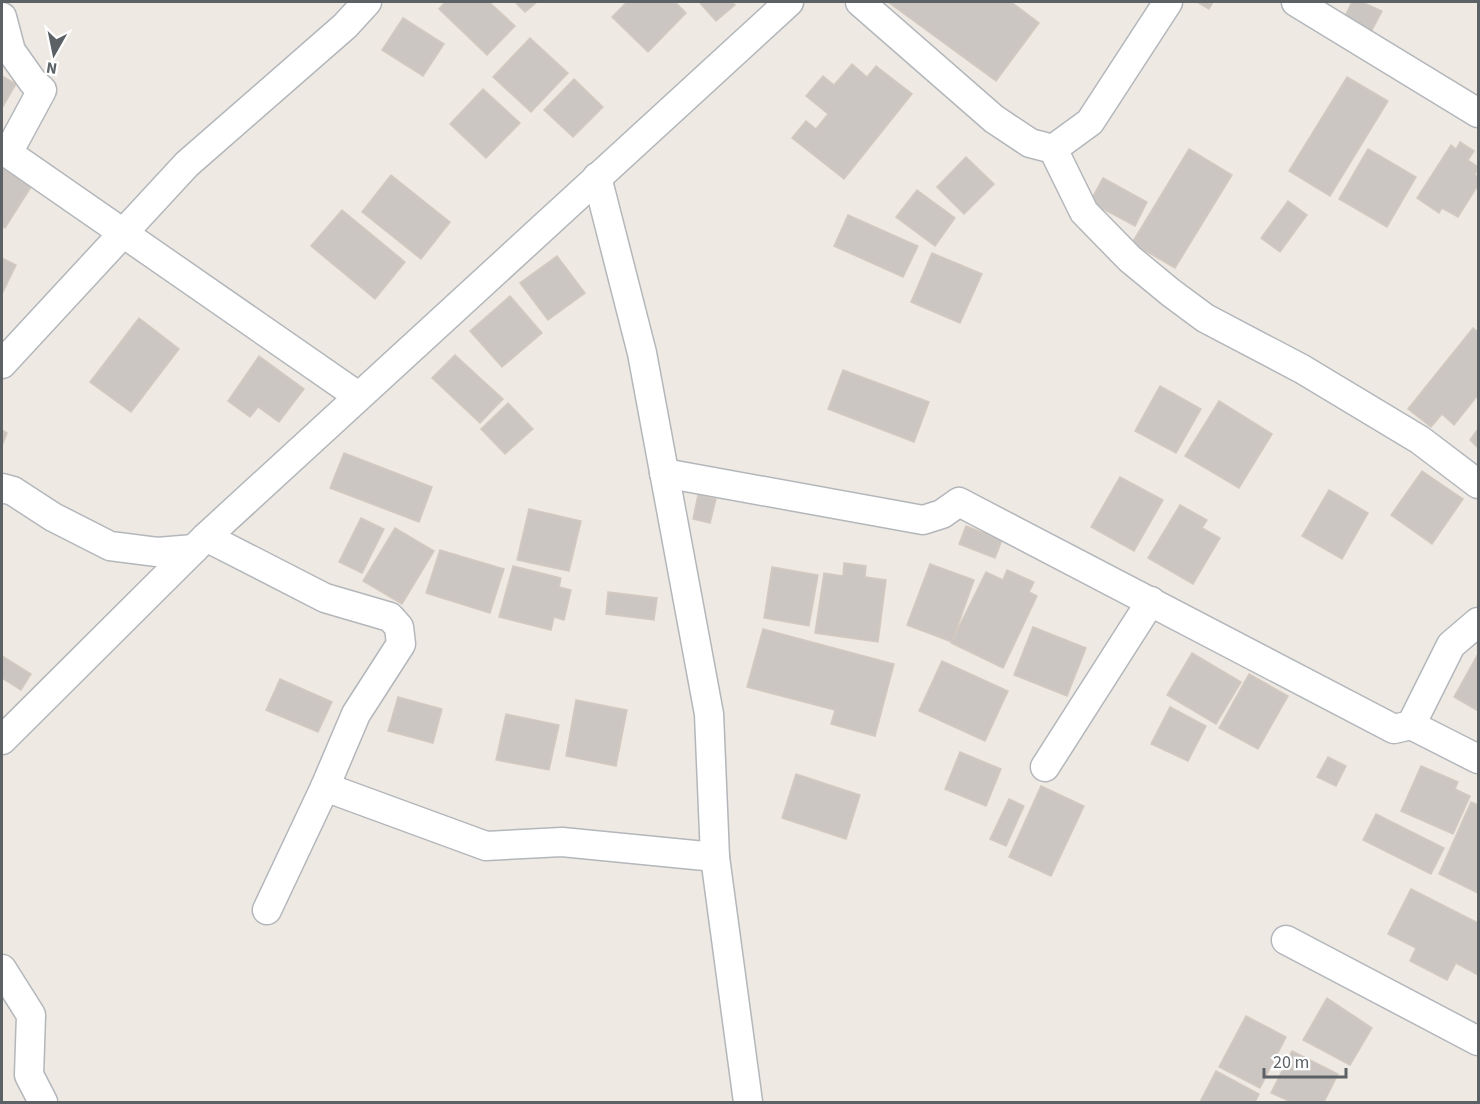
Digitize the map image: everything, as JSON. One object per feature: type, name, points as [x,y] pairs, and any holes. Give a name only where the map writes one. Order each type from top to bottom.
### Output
[{"type":"street","points":[[10,2],[2,16],[11,51],[33,82],[42,90],[5,151],[358,396]]},
{"type":"street","points":[[2,364],[187,164],[345,26],[368,2]]},
{"type":"street","points":[[2,740],[200,543],[789,2]]},
{"type":"street","points":[[860,2],[994,119],[1030,143],[1053,149],[1084,212],[1130,259],[1170,292],[1205,318],[1302,369],[1420,440],[1479,484]]},
{"type":"street","points":[[1053,149],[1090,122],[1168,2]]},
{"type":"street","points":[[1296,2],[1479,113]]},
{"type":"street","points":[[597,177],[642,353],[709,714],[715,857],[748,1102]]},
{"type":"street","points":[[664,473],[923,520],[942,514],[959,502],[1394,729],[1411,725],[1479,759]]},
{"type":"street","points":[[2,488],[13,491],[53,518],[110,546],[158,552],[200,543],[324,598],[390,617],[399,627],[401,644],[356,714],[325,787],[267,910]]},
{"type":"street","points":[[1045,767],[1151,601]]},
{"type":"street","points":[[1411,725],[1450,645],[1479,622]]},
{"type":"street","points":[[325,787],[486,846],[562,842],[715,857]]},
{"type":"street","points":[[1286,940],[1479,1041]]},
{"type":"street","points":[[2,969],[31,1015],[29,1075],[43,1102]]},
{"type":"building","points":[[445,2],[489,2],[515,26],[487,55],[439,9]]},
{"type":"building","points":[[515,2],[537,2],[525,12]]},
{"type":"building","points":[[627,2],[675,2],[686,13],[648,52],[612,17]]},
{"type":"building","points":[[732,2],[735,5],[716,21],[700,3]]},
{"type":"building","points":[[888,2],[1011,2],[1039,23],[996,81]]},
{"type":"building","points":[[1197,2],[1213,2],[1209,9]]},
{"type":"building","points":[[1352,2],[1362,2],[1382,11],[1371,32],[1344,18]]},
{"type":"building","points":[[403,18],[444,44],[423,76],[382,50]]},
{"type":"building","points":[[530,38],[568,73],[531,112],[493,77]]},
{"type":"building","points":[[852,64],[867,77],[876,66],[912,94],[844,179],[792,138],[806,121],[816,129],[828,114],[806,96],[823,76],[834,85]]},
{"type":"building","points":[[2,76],[16,84],[2,108]]},
{"type":"building","points":[[1347,77],[1388,101],[1330,196],[1289,171]]},
{"type":"building","points":[[574,79],[603,107],[573,137],[544,110]]},
{"type":"building","points":[[483,89],[520,123],[486,158],[450,124]]},
{"type":"building","points":[[1460,142],[1474,151],[1468,160],[1478,167],[1475,175],[1478,177],[1478,185],[1458,217],[1442,208],[1439,213],[1417,198],[1451,145],[1456,149]]},
{"type":"building","points":[[1189,149],[1232,175],[1175,268],[1132,243]]},
{"type":"building","points":[[1368,149],[1416,177],[1387,227],[1339,199]]},
{"type":"building","points":[[966,157],[994,184],[964,214],[937,187]]},
{"type":"building","points":[[2,168],[31,187],[5,228],[2,226]]},
{"type":"building","points":[[391,175],[450,222],[421,259],[362,212]]},
{"type":"building","points":[[1103,178],[1147,202],[1135,226],[1090,202]]},
{"type":"building","points":[[917,190],[955,218],[935,246],[896,217]]},
{"type":"building","points":[[1288,201],[1307,215],[1280,252],[1261,238]]},
{"type":"building","points":[[342,210],[405,262],[375,299],[311,246]]},
{"type":"building","points":[[848,215],[918,246],[903,277],[834,246]]},
{"type":"building","points":[[932,253],[982,274],[960,323],[911,302]]},
{"type":"building","points":[[557,256],[585,293],[548,320],[520,283]]},
{"type":"building","points":[[2,258],[16,265],[2,294]]},
{"type":"building","points":[[510,296],[542,333],[502,367],[470,331]]},
{"type":"building","points":[[139,318],[179,349],[131,412],[90,382]]},
{"type":"building","points":[[1473,328],[1478,332],[1478,395],[1454,425],[1442,414],[1431,427],[1408,409]]},
{"type":"building","points":[[455,355],[503,399],[480,423],[432,378]]},
{"type":"building","points":[[259,356],[304,389],[279,422],[258,407],[250,417],[228,401]]},
{"type":"building","points":[[843,370],[929,402],[914,442],[828,409]]},
{"type":"building","points":[[1160,386],[1201,409],[1176,453],[1135,431]]},
{"type":"building","points":[[1219,401],[1272,434],[1239,488],[1185,456]]},
{"type":"building","points":[[508,403],[533,429],[505,454],[481,429]]},
{"type":"building","points":[[1478,429],[1478,448],[1470,440]]},
{"type":"building","points":[[2,430],[7,433],[2,446]]},
{"type":"building","points":[[344,453],[432,487],[419,522],[330,488]]},
{"type":"building","points":[[1422,471],[1463,499],[1432,544],[1391,515]]},
{"type":"building","points":[[1120,477],[1163,500],[1134,551],[1091,527]]},
{"type":"building","points":[[1329,490],[1368,513],[1342,559],[1302,536]]},
{"type":"building","points":[[698,495],[716,499],[710,523],[693,519]]},
{"type":"building","points":[[1180,505],[1207,520],[1202,528],[1220,538],[1193,584],[1148,558]]},
{"type":"building","points":[[529,509],[581,521],[569,571],[517,560]]},
{"type":"building","points":[[361,518],[384,529],[362,573],[339,562]]},
{"type":"building","points":[[966,526],[1002,540],[995,558],[959,544]]},
{"type":"building","points":[[395,528],[434,551],[402,604],[363,581]]},
{"type":"building","points":[[440,550],[504,569],[490,613],[426,593]]},
{"type":"building","points":[[844,563],[866,566],[865,577],[886,580],[878,642],[815,633],[824,573],[843,576]]},
{"type":"building","points":[[930,564],[974,580],[952,642],[907,625]]},
{"type":"building","points":[[513,566],[561,578],[559,587],[571,590],[564,620],[554,617],[551,630],[499,617]]},
{"type":"building","points":[[772,567],[818,575],[809,626],[764,618]]},
{"type":"building","points":[[1007,570],[1034,582],[1029,592],[1037,596],[1003,668],[951,643],[986,572],[1003,580]]},
{"type":"building","points":[[608,592],[657,598],[654,620],[606,614]]},
{"type":"building","points":[[1033,627],[1086,648],[1067,696],[1014,675]]},
{"type":"building","points":[[763,629],[894,664],[875,736],[831,724],[835,710],[747,687]]},
{"type":"building","points":[[1192,653],[1241,682],[1216,724],[1167,695]]},
{"type":"building","points":[[1478,654],[1478,711],[1454,697]]},
{"type":"building","points":[[2,656],[31,674],[21,690],[2,678]]},
{"type":"building","points":[[942,661],[1008,691],[985,741],[919,711]]},
{"type":"building","points":[[1249,674],[1288,696],[1258,749],[1219,728]]},
{"type":"building","points":[[280,679],[332,702],[318,732],[266,710]]},
{"type":"building","points":[[398,697],[442,709],[433,743],[388,731]]},
{"type":"building","points":[[576,700],[627,710],[616,766],[566,756]]},
{"type":"building","points":[[1170,707],[1206,726],[1188,761],[1151,744]]},
{"type":"building","points":[[506,714],[559,725],[549,770],[496,760]]},
{"type":"building","points":[[960,752],[1001,769],[986,806],[945,789]]},
{"type":"building","points":[[1328,757],[1346,766],[1336,786],[1317,777]]},
{"type":"building","points":[[1421,766],[1458,782],[1455,789],[1470,796],[1453,834],[1401,811]]},
{"type":"building","points":[[796,774],[860,795],[846,839],[782,818]]},
{"type":"building","points":[[1041,786],[1084,806],[1051,876],[1009,857]]},
{"type":"building","points":[[1009,799],[1024,806],[1006,846],[990,839]]},
{"type":"building","points":[[1471,802],[1478,805],[1478,893],[1439,874]]},
{"type":"building","points":[[1376,814],[1444,848],[1431,874],[1363,840]]},
{"type":"building","points":[[1411,889],[1478,923],[1478,975],[1456,963],[1447,980],[1410,961],[1416,948],[1388,934]]},
{"type":"building","points":[[1327,998],[1372,1028],[1350,1065],[1303,1040]]},
{"type":"building","points":[[1246,1016],[1286,1037],[1260,1088],[1219,1067]]},
{"type":"building","points":[[1292,1051],[1338,1074],[1324,1102],[1291,1102],[1271,1093]]},
{"type":"building","points":[[1216,1071],[1259,1094],[1255,1102],[1200,1102]]}]
